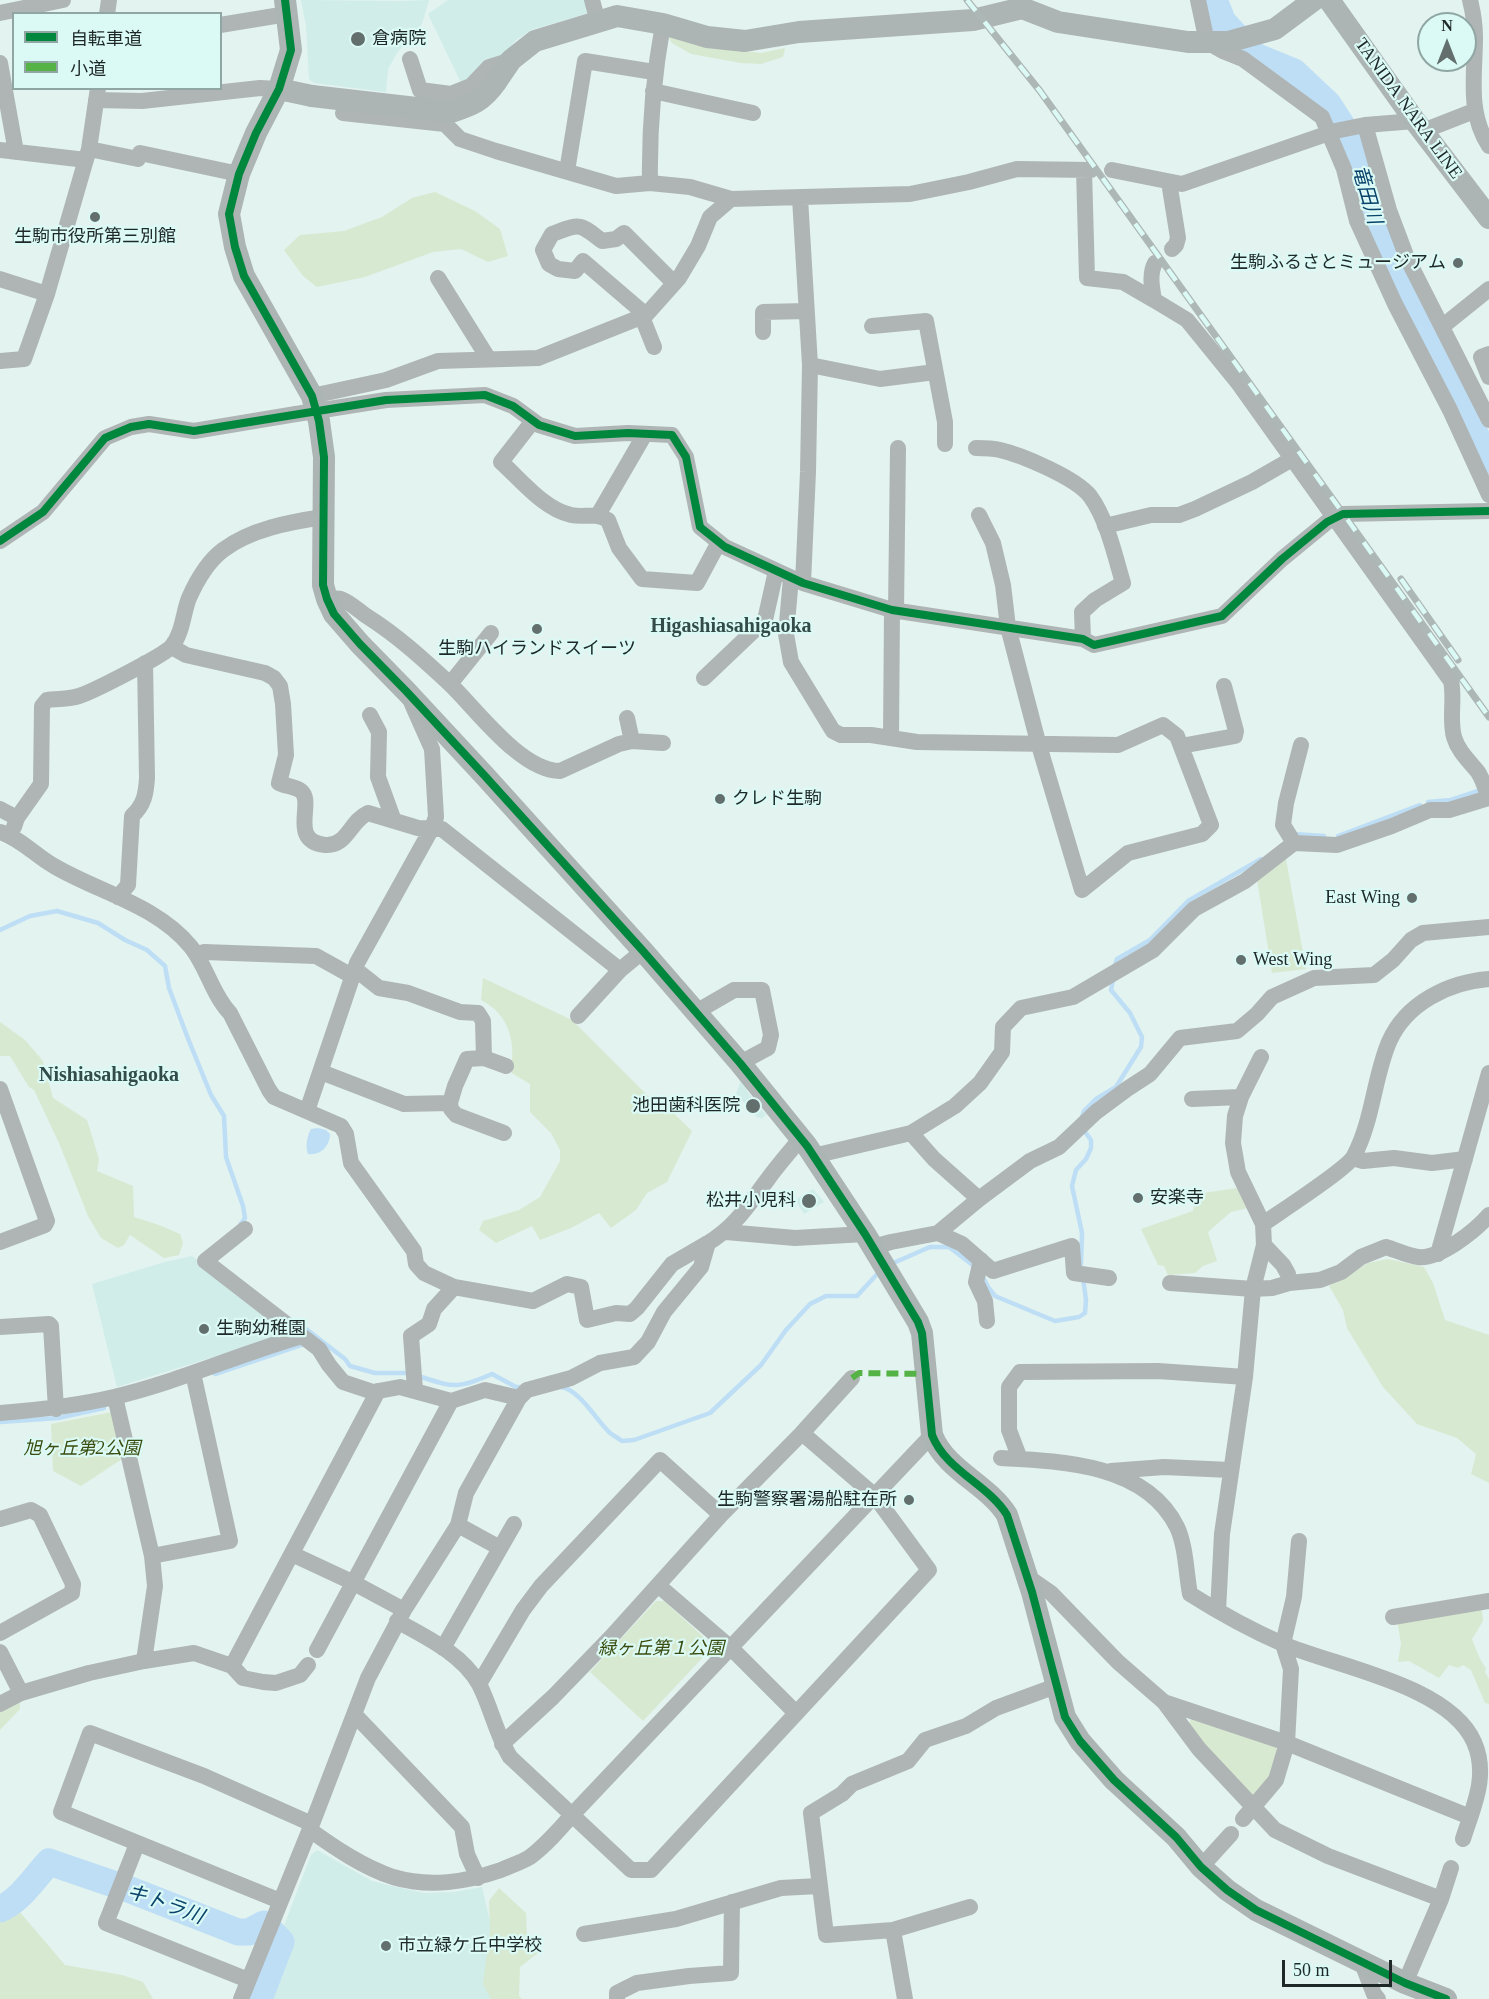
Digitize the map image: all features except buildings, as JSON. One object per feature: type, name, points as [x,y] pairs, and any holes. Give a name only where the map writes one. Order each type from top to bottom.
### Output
[{"type":"street","points":[[0,13],[42,2],[63,0]]},
{"type":"street","points":[[1198,0],[1223,51],[1243,59],[1286,89],[1322,117],[1332,132],[1357,221],[1489,495]]},
{"type":"street","points":[[0,361],[24,358],[47,294],[87,155],[97,94],[142,101],[260,88],[451,112],[471,105],[487,95],[511,60],[535,41],[595,11],[663,24],[707,38],[745,41],[799,32],[973,20],[1022,8],[1036,7],[1058,22],[1188,42],[1217,42],[1255,36],[1275,29],[1314,0]]},
{"type":"street","name":"TANIDA NARA LINE","points":[[1329,0],[1419,126],[1489,218]]},
{"type":"street","points":[[1470,0],[1475,35],[1474,111],[1480,132],[1489,146]]},
{"type":"street","points":[[222,24],[286,7],[291,50],[279,89],[256,133],[239,174],[230,214],[235,247],[244,276],[321,402],[319,421],[324,457],[323,585],[334,614],[643,951],[740,1063],[807,1148],[869,1241],[918,1322],[924,1340],[932,1435],[936,1444],[953,1464],[1000,1504],[1007,1515],[1032,1592],[1065,1717],[1080,1741],[1114,1780],[1176,1837],[1201,1867],[1256,1911],[1405,1983],[1446,1999]]},
{"type":"street","points":[[650,183],[649,131],[654,72],[663,24]]},
{"type":"street","points":[[410,58],[420,90],[451,94],[471,86],[489,67],[511,60]]},
{"type":"street","points":[[567,171],[585,61],[654,72]]},
{"type":"street","points":[[0,65],[8,151],[138,159],[140,153],[239,174]]},
{"type":"street","points":[[653,91],[753,113]]},
{"type":"street","points":[[444,93],[445,124]]},
{"type":"street","points":[[1112,170],[1182,184],[1332,132],[1362,125],[1419,126],[1474,111]]},
{"type":"street","points":[[323,517],[285,523],[223,550],[199,576],[184,610],[182,626],[172,647],[79,696],[47,700],[42,706],[41,784],[6,834],[56,867],[156,916],[178,933],[197,956],[222,1005],[230,1013],[268,1090],[274,1097],[341,1126],[346,1134],[351,1163],[414,1251],[416,1264],[424,1274],[454,1287],[532,1301],[567,1284],[582,1287],[587,1320],[616,1314],[630,1314],[672,1264],[726,1232],[807,1148],[911,1133],[955,1106],[980,1083],[1002,1052],[1003,1027],[1021,1008],[1073,997],[1153,950],[1194,909],[1245,881],[1294,843],[1337,845],[1430,810],[1449,810],[1489,798],[1479,774],[1455,740],[1452,728],[1454,690],[1451,681],[1239,384],[1187,320],[1123,282],[1087,278],[1087,170],[1017,169],[910,194],[731,199],[690,187],[650,183],[616,186],[460,139],[445,124],[343,113]]},
{"type":"street","points":[[1362,125],[1407,258],[1488,418]]},
{"type":"street","points":[[1169,182],[1178,238],[1172,249]]},
{"type":"street","points":[[800,198],[810,365],[808,472],[790,577],[786,634],[791,662],[833,731],[841,735],[871,735],[917,742],[1038,742],[1118,745],[1163,725],[1177,736],[1210,825],[1202,834],[1128,853],[1082,890],[1038,742],[1008,627],[1003,585],[993,543],[979,514]]},
{"type":"street","points":[[0,542],[43,512],[105,438],[131,427],[149,424],[194,431],[296,414],[321,402],[438,361],[538,358],[644,316],[675,283],[698,246],[710,217],[731,199]]},
{"type":"street","points":[[654,347],[644,316],[583,261],[575,271],[558,269],[549,264],[543,250],[552,234],[576,225],[587,229],[602,241],[616,239],[624,232],[675,283]]},
{"type":"street","points":[[1154,300],[1152,287],[1155,263]]},
{"type":"street","points":[[438,278],[488,358]]},
{"type":"street","points":[[0,279],[47,294]]},
{"type":"street","points":[[1443,326],[1489,289]]},
{"type":"street","points":[[763,332],[763,312],[806,311]]},
{"type":"street","points":[[872,326],[926,321],[945,422],[945,444]]},
{"type":"street","points":[[1489,354],[1481,357],[1489,377]]},
{"type":"street","points":[[810,365],[880,379],[935,372]]},
{"type":"street","points":[[386,380],[386,400]]},
{"type":"street","points":[[321,402],[485,395],[513,406],[539,425],[575,436],[672,435],[686,457],[700,527],[725,547],[790,577],[894,611],[1083,639],[1094,645],[1222,616],[1282,559],[1327,522],[1343,514],[1489,512]]},
{"type":"street","points":[[533,421],[501,462],[547,506],[572,515],[597,514],[608,520],[619,548],[642,579],[697,582],[719,542]]},
{"type":"street","points":[[597,514],[645,434]]},
{"type":"street","points":[[891,738],[898,448]]},
{"type":"street","points":[[976,448],[999,449],[1029,459],[1065,477],[1089,496],[1105,526],[1123,583],[1095,600],[1082,612],[1083,639]]},
{"type":"street","points":[[1105,526],[1151,515],[1179,514],[1196,509],[1252,482],[1292,459]]},
{"type":"street","points":[[704,678],[765,620],[790,577]]},
{"type":"street","points":[[327,599],[341,599],[392,632],[450,684],[504,739],[528,760],[550,771],[560,771],[619,744],[632,741],[663,743]]},
{"type":"street","points":[[450,684],[491,633]]},
{"type":"street","points":[[172,647],[186,655],[265,673],[274,678],[280,686],[286,755],[279,783],[301,791],[305,797],[305,829],[308,837],[325,845],[338,844],[352,826],[368,813],[418,828],[442,829],[620,970]]},
{"type":"street","points":[[118,897],[128,885],[132,816],[141,807],[147,787],[145,663]]},
{"type":"street","points":[[1181,746],[1235,736],[1236,731],[1224,686]]},
{"type":"street","points":[[307,1111],[354,972],[436,817],[432,749],[406,691]]},
{"type":"street","points":[[370,715],[379,732],[378,777],[394,821]]},
{"type":"street","points":[[627,718],[632,741]]},
{"type":"street","points":[[1294,843],[1284,825],[1286,803],[1301,745]]},
{"type":"street","points":[[0,809],[17,818]]},
{"type":"street","points":[[726,1232],[795,1238],[891,1242],[938,1233],[1029,1161],[1059,1147],[1096,1112],[1150,1074],[1180,1038],[1237,1030],[1257,1014],[1272,997],[1314,978],[1374,975],[1393,960],[1411,939],[1423,933],[1489,927]]},
{"type":"street","points":[[578,1016],[620,970],[643,951]]},
{"type":"street","points":[[197,956],[204,952],[316,956],[354,972],[379,988],[408,993],[460,1012],[478,1013],[483,1021],[484,1058]]},
{"type":"street","points":[[1263,1224],[1353,1158],[1364,1131],[1389,1042],[1397,1027],[1416,1006],[1436,993],[1461,983],[1489,978]]},
{"type":"street","points":[[696,1012],[734,990],[762,990],[771,1035],[768,1048],[740,1063]]},
{"type":"street","points":[[1218,1611],[1222,1534],[1230,1470],[1245,1377],[1253,1289],[1264,1245],[1263,1224],[1238,1173],[1233,1143],[1235,1116],[1261,1057]]},
{"type":"street","points":[[504,1133],[456,1115],[450,1103],[467,1059],[484,1058],[506,1066]]},
{"type":"street","points":[[321,1072],[404,1104],[450,1103]]},
{"type":"street","points":[[1438,1254],[1489,1073]]},
{"type":"street","points":[[0,1089],[47,1221],[45,1225],[0,1242]]},
{"type":"street","points":[[1192,1099],[1241,1098]]},
{"type":"street","points":[[911,1133],[934,1159],[979,1199]]},
{"type":"street","points":[[1353,1158],[1363,1161],[1394,1158],[1419,1162],[1465,1159]]},
{"type":"street","points":[[1170,1283],[1253,1289],[1320,1280],[1341,1272],[1361,1257],[1386,1247],[1419,1258],[1438,1254],[1486,1226]]},
{"type":"street","points":[[244,1229],[205,1261],[320,1349],[343,1382],[373,1392],[400,1387],[451,1401],[485,1390],[519,1398]]},
{"type":"street","points":[[938,1233],[962,1244],[993,1272],[1072,1246],[1074,1274],[1109,1278]]},
{"type":"street","points":[[241,1999],[311,1827],[368,1678],[401,1616],[458,1525],[466,1493],[519,1398],[527,1390],[571,1378],[600,1363],[634,1357],[648,1342],[664,1312],[701,1267],[708,1243]]},
{"type":"street","points":[[1264,1245],[1284,1265],[1289,1283]]},
{"type":"street","points":[[981,1260],[976,1282],[985,1301],[987,1320]]},
{"type":"street","points":[[415,1390],[411,1336],[429,1324],[434,1309],[454,1287]]},
{"type":"street","points":[[0,1327],[49,1324],[51,1326],[56,1409]]},
{"type":"street","points":[[0,1413],[56,1409],[115,1397],[302,1336]]},
{"type":"street","points":[[1020,1459],[1009,1430],[1009,1388],[1020,1372],[1158,1371],[1245,1377]]},
{"type":"street","points":[[152,1556],[230,1541],[193,1373]]},
{"type":"street","points":[[502,1743],[553,1697],[659,1586],[721,1515],[802,1433],[852,1378]]},
{"type":"street","points":[[232,1666],[378,1391]]},
{"type":"street","points":[[115,1397],[152,1556],[155,1586],[144,1660]]},
{"type":"street","points":[[317,1650],[451,1401]]},
{"type":"street","points":[[292,1554],[352,1582],[465,1664],[479,1684],[502,1743],[510,1757],[631,1870],[651,1870],[929,1570],[874,1495],[802,1433]]},
{"type":"street","points":[[280,1901],[61,1812],[90,1733],[204,1776],[311,1827],[362,1863],[394,1877],[426,1882],[453,1882],[478,1878],[528,1858],[550,1840],[932,1435]]},
{"type":"street","points":[[1001,1458],[1040,1460],[1107,1471],[1123,1476],[1140,1486],[1165,1508],[1178,1527],[1190,1594],[1283,1644],[1385,1679],[1439,1704],[1461,1721],[1475,1743],[1481,1771],[1478,1796],[1463,1839]]},
{"type":"street","points":[[479,1684],[523,1610],[541,1586],[660,1460],[721,1515]]},
{"type":"street","points":[[1107,1471],[1164,1467],[1230,1470]]},
{"type":"street","points":[[0,1519],[31,1510],[40,1515],[73,1584],[72,1593],[0,1633]]},
{"type":"street","points":[[443,1648],[514,1524]]},
{"type":"street","points":[[458,1525],[500,1548]]},
{"type":"street","points":[[1248,1814],[1276,1780],[1287,1743],[1291,1668],[1283,1644],[1294,1597],[1299,1541]]},
{"type":"street","points":[[1026,1575],[1051,1593],[1118,1662],[1164,1702],[1248,1814],[1328,1856],[1441,1899]]},
{"type":"street","points":[[659,1586],[731,1648],[795,1712]]},
{"type":"street","points":[[1393,1617],[1489,1601]]},
{"type":"street","points":[[0,1652],[21,1693]]},
{"type":"street","points":[[0,1704],[21,1693],[89,1673],[144,1660],[194,1653],[232,1666],[243,1677],[262,1682],[276,1683],[300,1675],[308,1665]]},
{"type":"street","points":[[970,1907],[893,1930],[826,1935],[811,1813],[842,1794],[852,1784],[908,1761],[926,1740],[966,1726],[996,1708],[1056,1686]]},
{"type":"street","points":[[1164,1702],[1287,1743],[1470,1817]]},
{"type":"street","points":[[355,1715],[462,1827],[467,1854],[478,1878]]},
{"type":"street","points":[[1201,1867],[1231,1834]]},
{"type":"street","points":[[137,1844],[106,1923],[248,1980]]},
{"type":"street","points":[[1405,1983],[1441,1899],[1451,1869]]},
{"type":"street","points":[[584,1934],[676,1919],[781,1888],[819,1886]]},
{"type":"street","points":[[617,1999],[617,1993],[637,1983],[731,1973],[732,1902]]},
{"type":"street","points":[[893,1930],[905,1999]]},
{"type":"street","points":[[1362,1963],[1378,1999]]},
{"type":"shaded area","name":"倉病院","points":[[301,0],[429,0],[422,24],[397,53],[388,69],[386,92],[314,83],[309,79],[306,26]]},
{"type":"shaded area","points":[[448,0],[589,0],[592,12],[531,30],[516,40],[502,59],[486,59],[463,87],[428,14]]},
{"type":"shaded area","name":"池田歯科医院","points":[[741,1080],[766,1115],[761,1119],[736,1094]]},
{"type":"shaded area","points":[[318,1128],[330,1134],[328,1142],[321,1151],[308,1154],[308,1135],[311,1129]]},
{"type":"shaded area","name":"松井小児科","points":[[813,1189],[824,1202],[804,1214],[795,1200]]},
{"type":"shaded area","points":[[192,1256],[284,1326],[281,1336],[117,1387],[92,1284]]},
{"type":"shaded area","name":"市立緑ケ丘中学校","points":[[317,1850],[372,1881],[388,1885],[424,1893],[454,1892],[482,1887],[508,1999],[256,1999],[311,1855]]},
{"type":"green space","points":[[668,36],[723,48],[761,53],[785,48],[783,57],[761,64],[741,63],[691,54],[672,43]]},
{"type":"green space","points":[[435,192],[475,211],[500,229],[508,256],[488,262],[461,249],[433,252],[365,277],[317,287],[303,276],[284,250],[300,235],[344,231],[382,217],[412,198]]},
{"type":"green space","points":[[1286,859],[1306,969],[1272,973],[1257,879]]},
{"type":"green space","points":[[483,978],[572,1020],[650,1098],[662,1102],[692,1131],[667,1182],[647,1193],[636,1210],[611,1228],[599,1213],[571,1228],[540,1240],[532,1226],[496,1243],[479,1230],[483,1221],[519,1210],[540,1197],[560,1161],[560,1150],[551,1133],[530,1112],[530,1084],[510,1072],[512,1050],[509,1030],[498,1013],[481,1000]]},
{"type":"green space","points":[[0,1022],[25,1040],[43,1061],[53,1098],[87,1120],[99,1159],[97,1171],[133,1186],[134,1217],[180,1234],[183,1243],[179,1255],[164,1258],[130,1235],[124,1245],[118,1248],[101,1238],[88,1216],[59,1143],[34,1090],[29,1087],[10,1056],[0,1056]]},
{"type":"green space","points":[[1238,1188],[1248,1208],[1231,1212],[1208,1232],[1217,1261],[1203,1266],[1195,1273],[1168,1275],[1164,1266],[1158,1265],[1141,1229],[1193,1211],[1196,1194]]},
{"type":"green space","points":[[1388,1259],[1424,1267],[1433,1283],[1445,1320],[1489,1335],[1489,1483],[1471,1474],[1476,1454],[1457,1438],[1417,1424],[1383,1387],[1347,1328],[1343,1310],[1329,1286],[1368,1263]]},
{"type":"green space","name":"旭ヶ丘第2公園","points":[[112,1412],[122,1459],[81,1486],[53,1471],[51,1424]]},
{"type":"green space","name":"緑ヶ丘第１公園","points":[[656,1601],[664,1601],[708,1641],[707,1653],[643,1721],[590,1672]]},
{"type":"green space","points":[[1475,1608],[1482,1611],[1483,1621],[1472,1639],[1489,1679],[1489,1704],[1485,1703],[1471,1670],[1463,1665],[1458,1668],[1449,1665],[1439,1678],[1409,1661],[1398,1662],[1401,1643],[1397,1620]]},
{"type":"green space","points":[[20,1699],[20,1709],[0,1730],[0,1708]]},
{"type":"green space","points":[[1191,1719],[1275,1746],[1278,1751],[1270,1777],[1254,1795],[1190,1732]]},
{"type":"green space","points":[[499,1888],[526,1913],[527,1936],[538,1953],[520,1967],[519,1996],[522,1999],[491,1999],[483,1984],[490,1929],[489,1901]]},
{"type":"green space","points":[[0,1895],[7,1897],[65,1965],[122,1975],[143,1982],[153,1999],[0,1999]]},
{"type":"waterway","name":"竜田川","points":[[1214,0],[1223,22],[1255,56],[1294,72],[1328,104],[1350,138],[1374,226],[1489,462]]},
{"type":"waterway","points":[[1428,802],[1451,800],[1481,790]]},
{"type":"waterway","points":[[1338,836],[1420,805]]},
{"type":"waterway","points":[[1294,834],[1324,836]]},
{"type":"waterway","points":[[1115,965],[1117,959],[1150,940],[1188,901],[1261,859]]},
{"type":"waterway","points":[[0,930],[30,916],[57,911],[98,923],[125,940],[147,950],[165,966],[169,988],[187,1036],[211,1095],[224,1116],[226,1157],[245,1218],[240,1225]]},
{"type":"waterway","points":[[1082,1117],[1084,1111],[1096,1099],[1116,1087],[1141,1047],[1142,1037],[1130,1013],[1111,990],[1113,980]]},
{"type":"waterway","points":[[1081,1264],[1082,1233],[1072,1186],[1076,1170],[1086,1159],[1091,1148],[1091,1140],[1083,1129]]},
{"type":"waterway","points":[[891,1264],[930,1247],[949,1247],[974,1266]]},
{"type":"waterway","points":[[561,1387],[574,1393],[610,1433],[622,1441],[634,1440],[710,1413],[761,1365],[786,1330],[810,1304],[826,1296],[857,1296],[879,1272]]},
{"type":"waterway","points":[[982,1275],[995,1296],[1055,1321],[1079,1317],[1085,1313],[1083,1278]]},
{"type":"waterway","points":[[301,1325],[345,1359],[350,1366],[375,1373],[410,1373]]},
{"type":"waterway","points":[[215,1374],[304,1344]]},
{"type":"waterway","points":[[418,1376],[456,1385],[492,1374],[516,1387],[523,1387]]},
{"type":"waterway","points":[[0,1422],[58,1418],[104,1408]]},
{"type":"waterway","name":"キトラ川","points":[[0,1909],[21,1895],[49,1862],[128,1889],[238,1932],[249,1932],[264,1924],[281,1942],[259,1999]]},
{"type":"railway","points":[[967,0],[1040,91],[1489,717]]},
{"type":"railway","points":[[1401,579],[1458,660]]},
{"type":"marked path","points":[[852,1378],[859,1373],[926,1374]]},
{"type":"cycle path","points":[[285,0],[291,50],[279,89],[256,133],[239,174],[229,214],[235,247],[244,276],[312,396],[319,421],[324,457],[323,585],[334,614],[643,951],[740,1063],[807,1146],[865,1234],[918,1322],[922,1333],[932,1435],[938,1448],[957,1468],[989,1494],[1007,1515],[1032,1592],[1065,1717],[1080,1741],[1114,1780],[1176,1837],[1201,1867],[1227,1890],[1256,1910],[1405,1983],[1446,1999]]},
{"type":"cycle path","points":[[0,541],[43,512],[105,438],[131,427],[149,424],[194,431],[386,400],[485,395],[513,406],[539,425],[575,436],[628,433],[672,435],[686,457],[700,527],[725,547],[803,583],[892,610],[1083,639],[1094,645],[1222,616],[1282,559],[1327,522],[1343,514],[1489,511]]},
{"type":"place","name":"倉病院","points":[[358,39]]},
{"type":"place","name":"生駒市役所第三別館","points":[[95,217]]},
{"type":"place","name":"生駒ふるさとミュージアム","points":[[1458,263]]},
{"type":"place","name":"生駒ハイランドスイーツ","points":[[537,629]]},
{"type":"place","name":"クレド生駒","points":[[720,799]]},
{"type":"place","name":"East Wing","points":[[1412,898]]},
{"type":"place","name":"West Wing","points":[[1241,960]]},
{"type":"place","name":"池田歯科医院","points":[[753,1106]]},
{"type":"place","name":"安楽寺","points":[[1138,1198]]},
{"type":"place","name":"松井小児科","points":[[809,1201]]},
{"type":"place","name":"生駒幼稚園","points":[[204,1329]]},
{"type":"place","name":"生駒警察署湯船駐在所","points":[[909,1500]]},
{"type":"place","name":"市立緑ケ丘中学校","points":[[386,1946]]},
{"type":"district","name":"Higashiasahigaoka","points":[[731,627]]},
{"type":"district","name":"Nishiasahigaoka","points":[[109,1076]]}]
